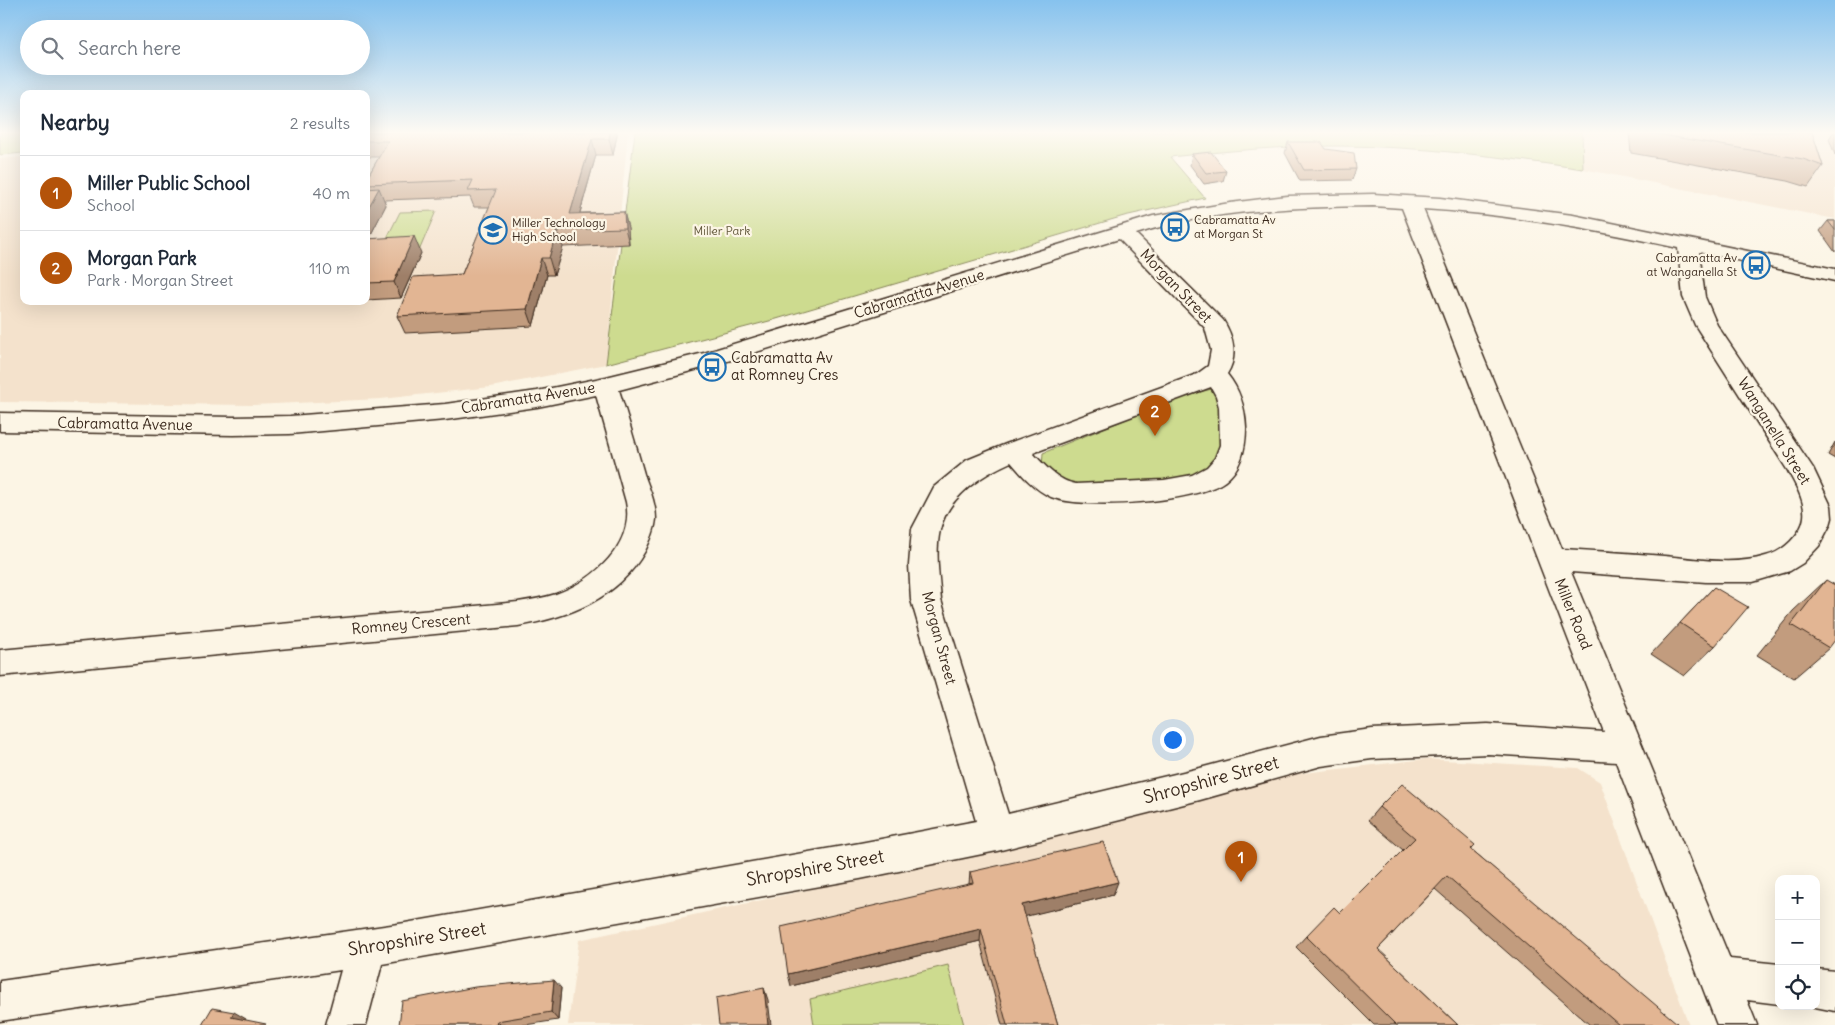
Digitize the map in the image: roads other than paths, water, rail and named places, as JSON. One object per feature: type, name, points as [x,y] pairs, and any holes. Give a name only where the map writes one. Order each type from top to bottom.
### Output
[{"type":"street","name":"Cabramatta Avenue","points":[[0,422],[233,426],[290,425],[445,412],[538,398],[606,385],[710,359],[1153,222],[1206,212],[1273,204],[1332,201],[1410,202],[1456,205],[1531,214],[1835,275]]},
{"type":"street","name":"Miller Road","points":[[1410,202],[1737,1025]]},
{"type":"street","name":"Morgan Street","points":[[997,834],[926,600],[923,565],[926,529],[944,494],[976,467],[1015,450],[1188,386],[1213,375],[1219,367],[1223,348],[1221,337],[1215,325],[1122,231]]},
{"type":"street","name":"Wanganella Street","points":[[1551,559],[1714,571],[1754,570],[1780,563],[1802,547],[1813,533],[1818,516],[1812,493],[1800,468],[1706,326],[1694,297],[1688,244]]},
{"type":"street","points":[[1015,450],[1044,479],[1062,490],[1105,493],[1191,487],[1210,479],[1223,468],[1233,451],[1235,432],[1231,399],[1224,385],[1213,375]]},
{"type":"street","name":"Romney Crescent","points":[[0,663],[518,614],[551,608],[572,600],[595,588],[616,570],[631,550],[642,518],[606,385]]},
{"type":"street","name":"Shropshire Street","points":[[0,1001],[367,947],[860,861],[997,834],[1329,750],[1372,744],[1488,739],[1627,748]]},
{"type":"street","points":[[346,1025],[367,947]]},
{"type":"street","points":[[1718,977],[1775,984]]},
{"type":"street","points":[[1820,989],[1835,991]]},
{"type":"place","name":"Cabramatta Av at Morgan St","points":[[1175,227]]},
{"type":"place","name":"Miller Technology High School","points":[[493,230]]},
{"type":"place","name":"Cabramatta Av at Wanganella St","points":[[1756,265]]},
{"type":"place","name":"Cabramatta Av at Romney Cres","points":[[712,367]]},
{"type":"place","name":"Morgan Park","points":[[1155,436]]},
{"type":"place","name":"Miller Public School","points":[[1241,882]]},
{"type":"park label","name":"Miller Park","points":[[722,231]]}]
